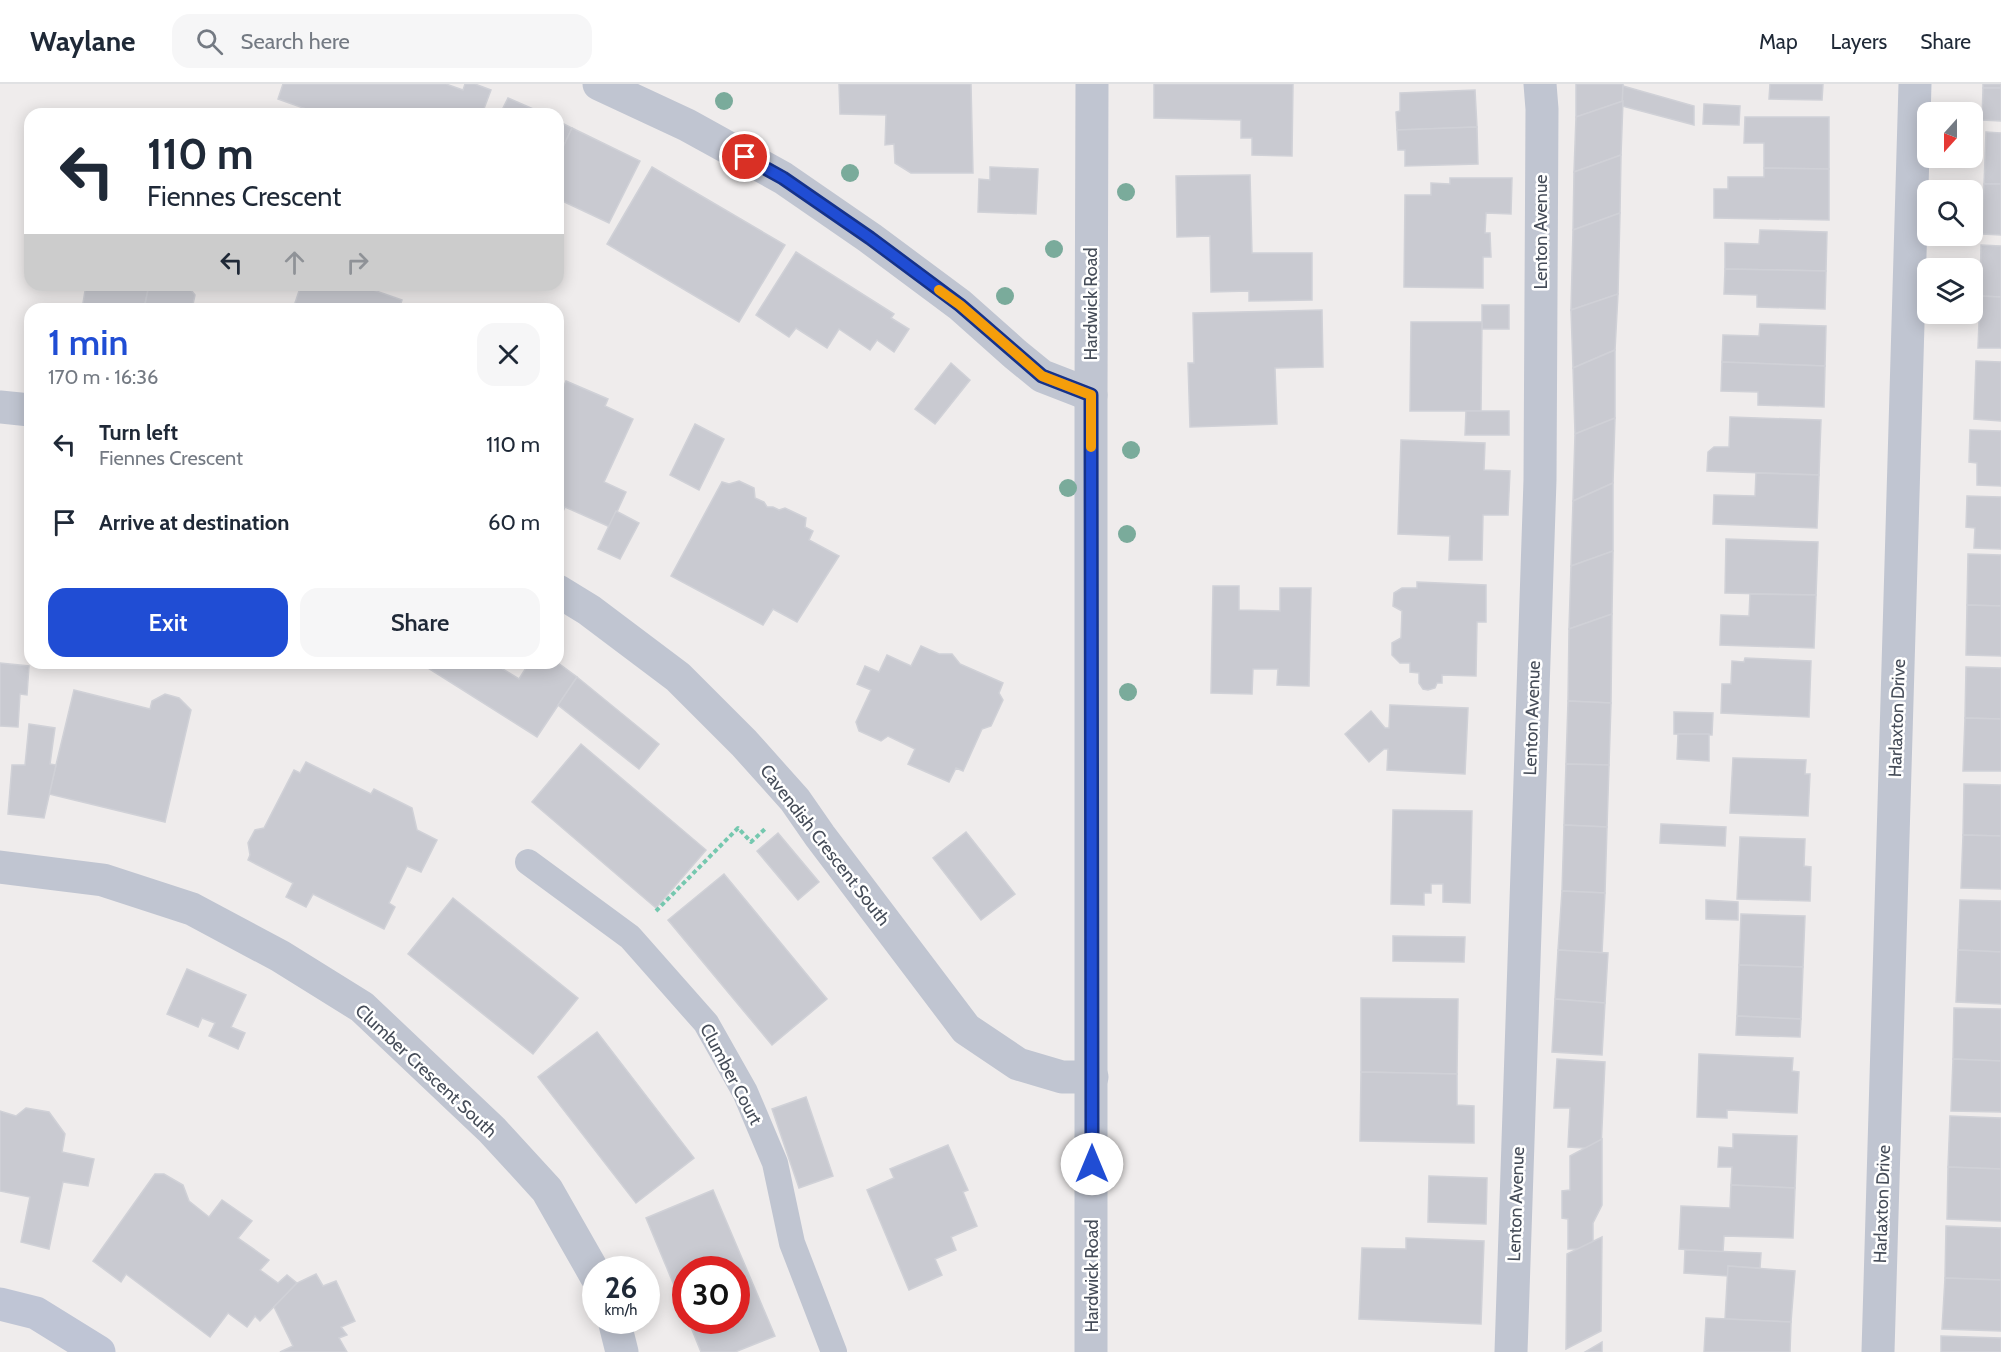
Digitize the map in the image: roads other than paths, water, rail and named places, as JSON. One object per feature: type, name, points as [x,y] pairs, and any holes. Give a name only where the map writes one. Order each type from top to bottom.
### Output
[{"type":"street","points":[[599,84],[687,125],[783,178],[870,238],[960,305],[1042,376],[1091,395]]},
{"type":"street","name":"Hardwick Road","points":[[1091,1352],[1092,84]]},
{"type":"street","name":"Lenton Avenue","points":[[1511,1352],[1540,480],[1540,84]]},
{"type":"street","name":"Harlaxton Drive","points":[[1878,1352],[1915,84]]},
{"type":"street","points":[[0,407],[24,409]]},
{"type":"street","name":"Cavendish Crescent South","points":[[564,595],[589,610],[678,676],[744,743],[795,800],[966,1029],[1018,1064],[1062,1077],[1092,1077]]},
{"type":"street","name":"Clumber Crescent South","points":[[0,867],[103,880],[192,909],[280,956],[362,1007],[492,1131],[546,1190],[584,1256]]},
{"type":"street","points":[[0,1304],[36,1313],[99,1352]]},
{"type":"street","points":[[618,1334],[622,1352]]},
{"type":"lane","name":"Clumber Court","points":[[528,862],[630,937],[706,1023],[745,1092],[776,1163],[792,1242],[834,1352]]}]
